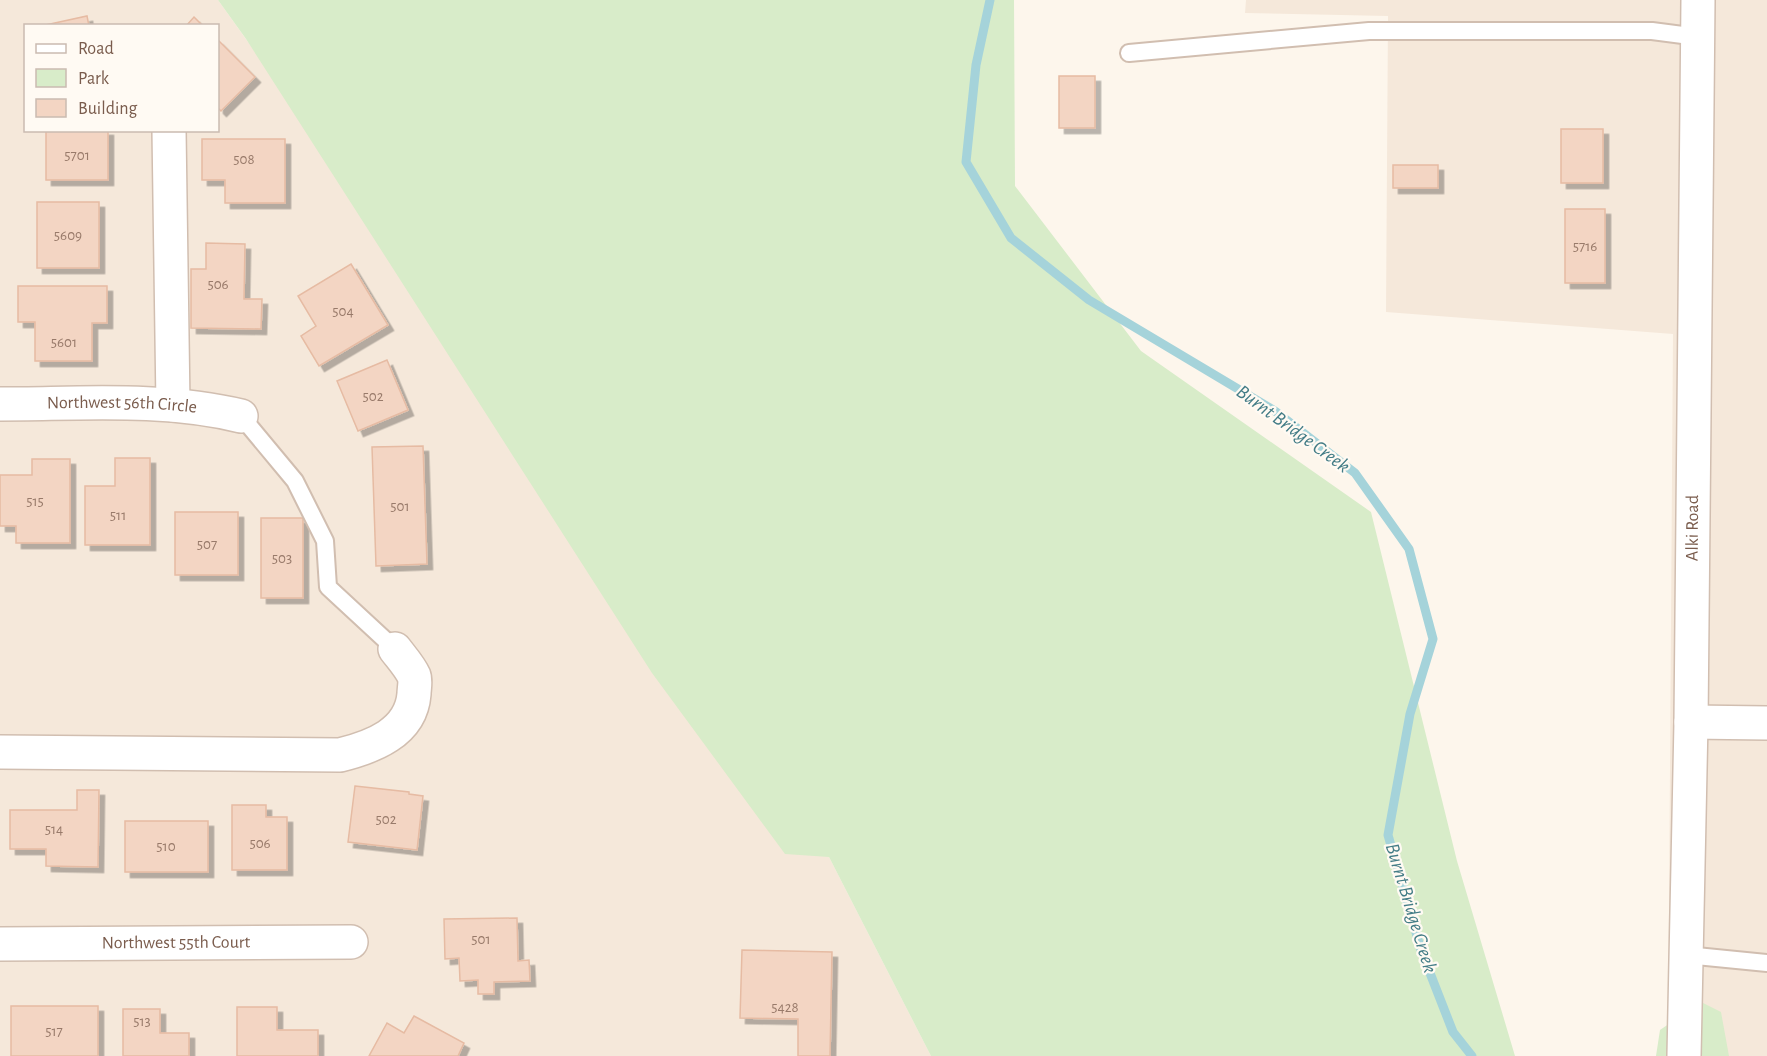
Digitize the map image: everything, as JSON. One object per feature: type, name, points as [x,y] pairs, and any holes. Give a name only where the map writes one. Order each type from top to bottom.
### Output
[{"type":"street","name":"Alki Road","points":[[1684,1056],[1691,722],[1698,0]]},
{"type":"street","points":[[169,132],[173,405]]},
{"type":"street","name":"Northwest 56th Circle","points":[[0,404],[173,405],[213,409],[241,416]]},
{"type":"street","points":[[0,752],[340,755],[383,741],[402,725],[413,702],[415,678],[395,649]]},
{"type":"street","points":[[1691,722],[1767,723]]},
{"type":"street","name":"Northwest 55th Court","points":[[0,944],[351,942]]},
{"type":"lane","points":[[1129,52],[1369,31],[1652,31],[1698,38]]},
{"type":"lane","points":[[241,416],[295,481],[325,541],[328,587],[395,649]]},
{"type":"lane","points":[[1686,955],[1767,963]]},
{"type":"shaded area","points":[[0,0],[218,0],[829,857],[931,1056],[0,1056]]},
{"type":"shaded area","points":[[1246,0],[1767,0],[1767,1056],[1668,1056],[1673,334],[1386,312],[1388,16],[1245,13]]},
{"type":"green space","points":[[218,0],[1014,0],[1015,186],[1141,351],[1371,512],[1457,861],[1515,1056],[931,1056],[829,857],[785,854],[652,673],[246,39]]},
{"type":"green space","points":[[1701,1002],[1721,1012],[1729,1056],[1656,1056],[1660,1030]]},
{"type":"building","points":[[87,16],[89,24],[50,24]]},
{"type":"building","points":[[194,17],[201,24],[188,24]]},
{"type":"building","points":[[219,41],[255,77],[221,111],[219,109]]},
{"type":"building","points":[[1059,76],[1095,76],[1095,128],[1059,128]]},
{"type":"building","points":[[1561,129],[1603,129],[1603,183],[1561,183]]},
{"type":"building","points":[[46,132],[108,132],[108,180],[46,180]]},
{"type":"building","points":[[202,139],[285,139],[285,203],[225,203],[225,180],[202,180]]},
{"type":"building","points":[[1393,165],[1438,165],[1438,188],[1393,188]]},
{"type":"building","points":[[37,202],[99,202],[99,268],[37,268]]},
{"type":"building","points":[[1565,209],[1605,209],[1605,283],[1565,283]]},
{"type":"building","points":[[206,243],[245,244],[244,299],[262,299],[261,329],[191,328],[191,269],[206,269]]},
{"type":"building","points":[[351,264],[388,325],[319,366],[301,336],[316,326],[298,296]]},
{"type":"building","points":[[18,286],[107,286],[107,323],[92,323],[92,361],[35,361],[35,322],[18,322]]},
{"type":"building","points":[[387,360],[408,410],[358,431],[337,381]]},
{"type":"building","points":[[423,446],[427,564],[376,566],[372,447]]},
{"type":"building","points":[[115,458],[150,458],[150,545],[85,545],[85,486],[115,486]]},
{"type":"building","points":[[32,459],[70,459],[70,543],[16,543],[16,526],[0,526],[0,475],[32,475]]},
{"type":"building","points":[[175,512],[238,512],[238,575],[175,575]]},
{"type":"building","points":[[261,518],[303,518],[303,598],[261,598]]},
{"type":"building","points":[[355,786],[409,792],[409,794],[423,796],[417,850],[348,842]]},
{"type":"building","points":[[77,790],[99,790],[98,867],[46,866],[46,849],[10,849],[10,810],[77,810]]},
{"type":"building","points":[[232,805],[266,805],[266,817],[287,817],[287,870],[232,870]]},
{"type":"building","points":[[125,821],[208,821],[208,872],[125,872]]},
{"type":"building","points":[[517,918],[518,961],[529,960],[530,981],[494,982],[494,994],[478,994],[478,980],[460,981],[459,958],[445,959],[444,919]]},
{"type":"building","points":[[742,950],[832,952],[830,1056],[798,1056],[798,1019],[740,1018]]},
{"type":"building","points":[[11,1006],[98,1006],[98,1056],[11,1056]]},
{"type":"building","points":[[237,1007],[277,1007],[277,1030],[318,1030],[318,1056],[237,1056]]},
{"type":"building","points":[[123,1009],[160,1009],[160,1033],[189,1033],[189,1056],[123,1056]]},
{"type":"building","points":[[414,1016],[464,1043],[458,1056],[369,1056],[387,1023],[404,1033]]},
{"type":"waterway","name":"Burnt Bridge Creek","points":[[990,0],[976,65],[966,162],[1011,238],[1089,300],[1275,411],[1355,473],[1409,549],[1433,639],[1410,714],[1388,835],[1421,950],[1453,1032],[1472,1056]]}]
